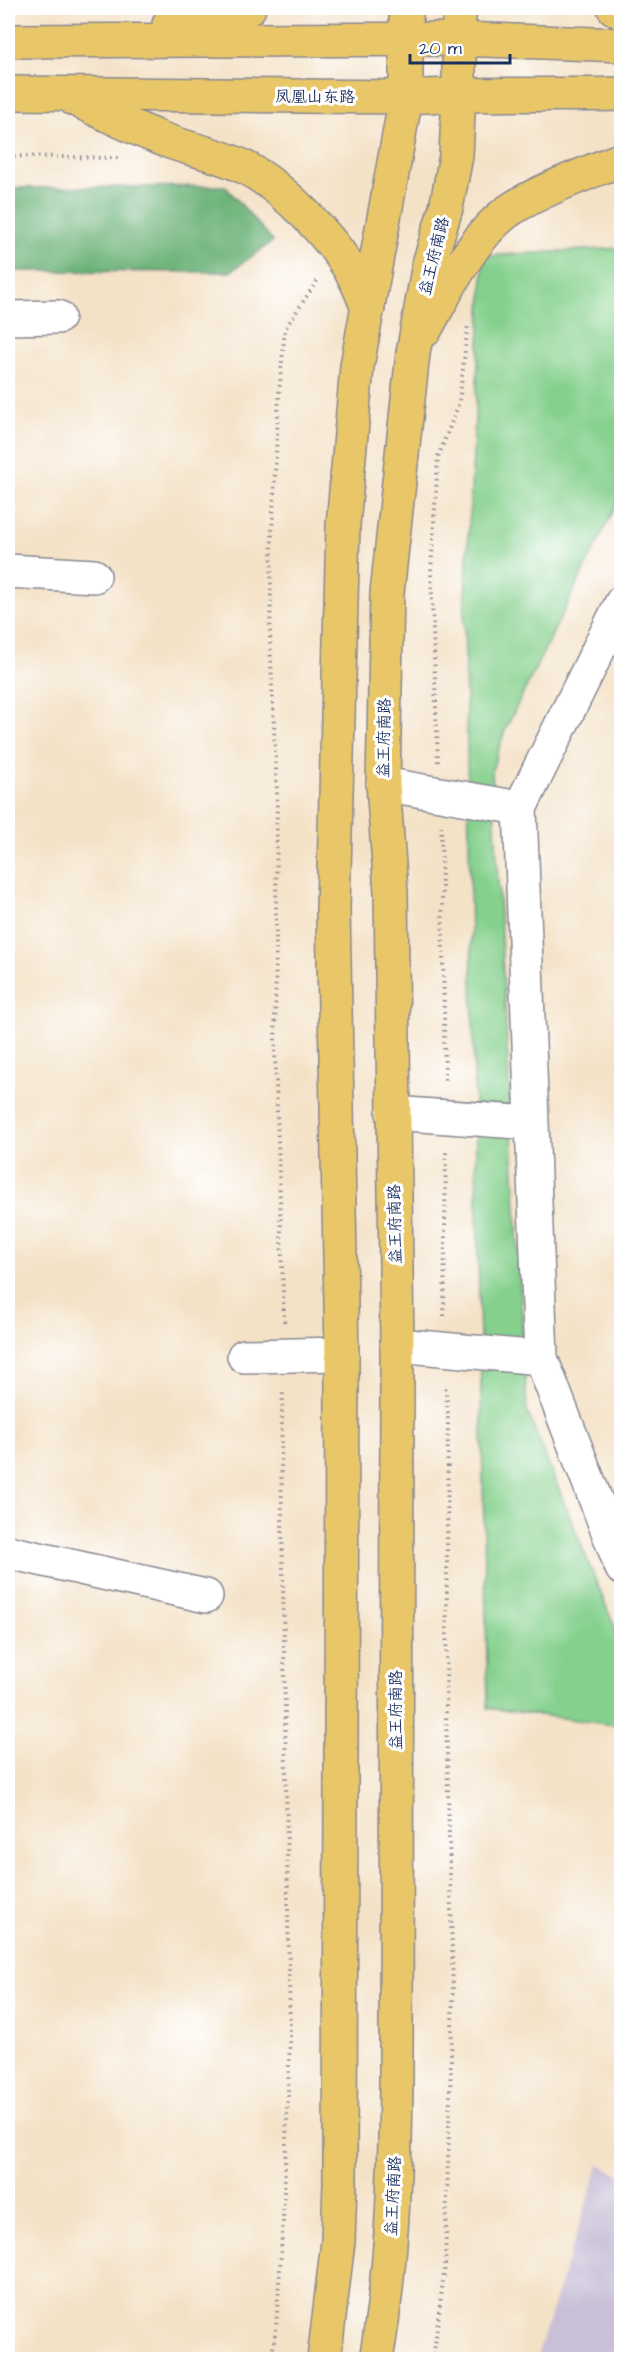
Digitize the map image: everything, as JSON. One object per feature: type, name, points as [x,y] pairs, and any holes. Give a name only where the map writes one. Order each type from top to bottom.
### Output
[{"type":"main road","points":[[71,41],[227,14],[249,8]]},
{"type":"main road","points":[[614,8],[621,13]]},
{"type":"main road","points":[[324,2360],[338,2241],[340,2183],[342,1354],[333,910],[343,525],[357,366],[406,97],[407,23]]},
{"type":"main road","points":[[8,41],[71,41],[407,23],[459,23],[621,45]]},
{"type":"main road","name":"益王府南路","points":[[376,2360],[384,2314],[395,2188],[397,1345],[391,892],[383,784],[387,593],[413,353],[429,264],[446,208],[456,156],[459,23]]},
{"type":"main road","name":"凤凰山东路","points":[[8,93],[406,97],[459,93],[546,96],[621,94]]},
{"type":"main road","points":[[62,94],[158,138],[244,167],[278,190],[309,219],[337,252],[353,274],[368,308]]},
{"type":"main road","points":[[413,353],[452,283],[488,230],[512,208],[621,159]]},
{"type":"street","points":[[8,318],[58,317]]},
{"type":"street","points":[[8,571],[94,576]]},
{"type":"street","points":[[621,602],[520,808],[541,1358],[621,1568]]},
{"type":"street","points":[[383,784],[520,808]]},
{"type":"street","points":[[393,1113],[532,1123]]},
{"type":"street","points":[[397,1345],[541,1358]]},
{"type":"street","points":[[244,1356],[342,1354]]},
{"type":"street","points":[[8,1552],[206,1596]]},
{"type":"path","points":[[284,1328],[275,1051],[277,793],[270,639],[272,534],[279,394],[285,329],[321,275]]},
{"type":"path","points":[[271,2360],[276,2329],[283,2221],[290,2038],[281,1452],[283,1385]]},
{"type":"shaded area","points":[[599,2164],[621,2176],[621,2359],[536,2359]]},
{"type":"green space","points":[[225,186],[273,241],[230,272],[8,271],[8,188]]},
{"type":"green space","points":[[621,248],[621,495],[505,730],[492,770],[527,1411],[621,1643],[621,1726],[488,1708],[464,615],[484,256]]}]
